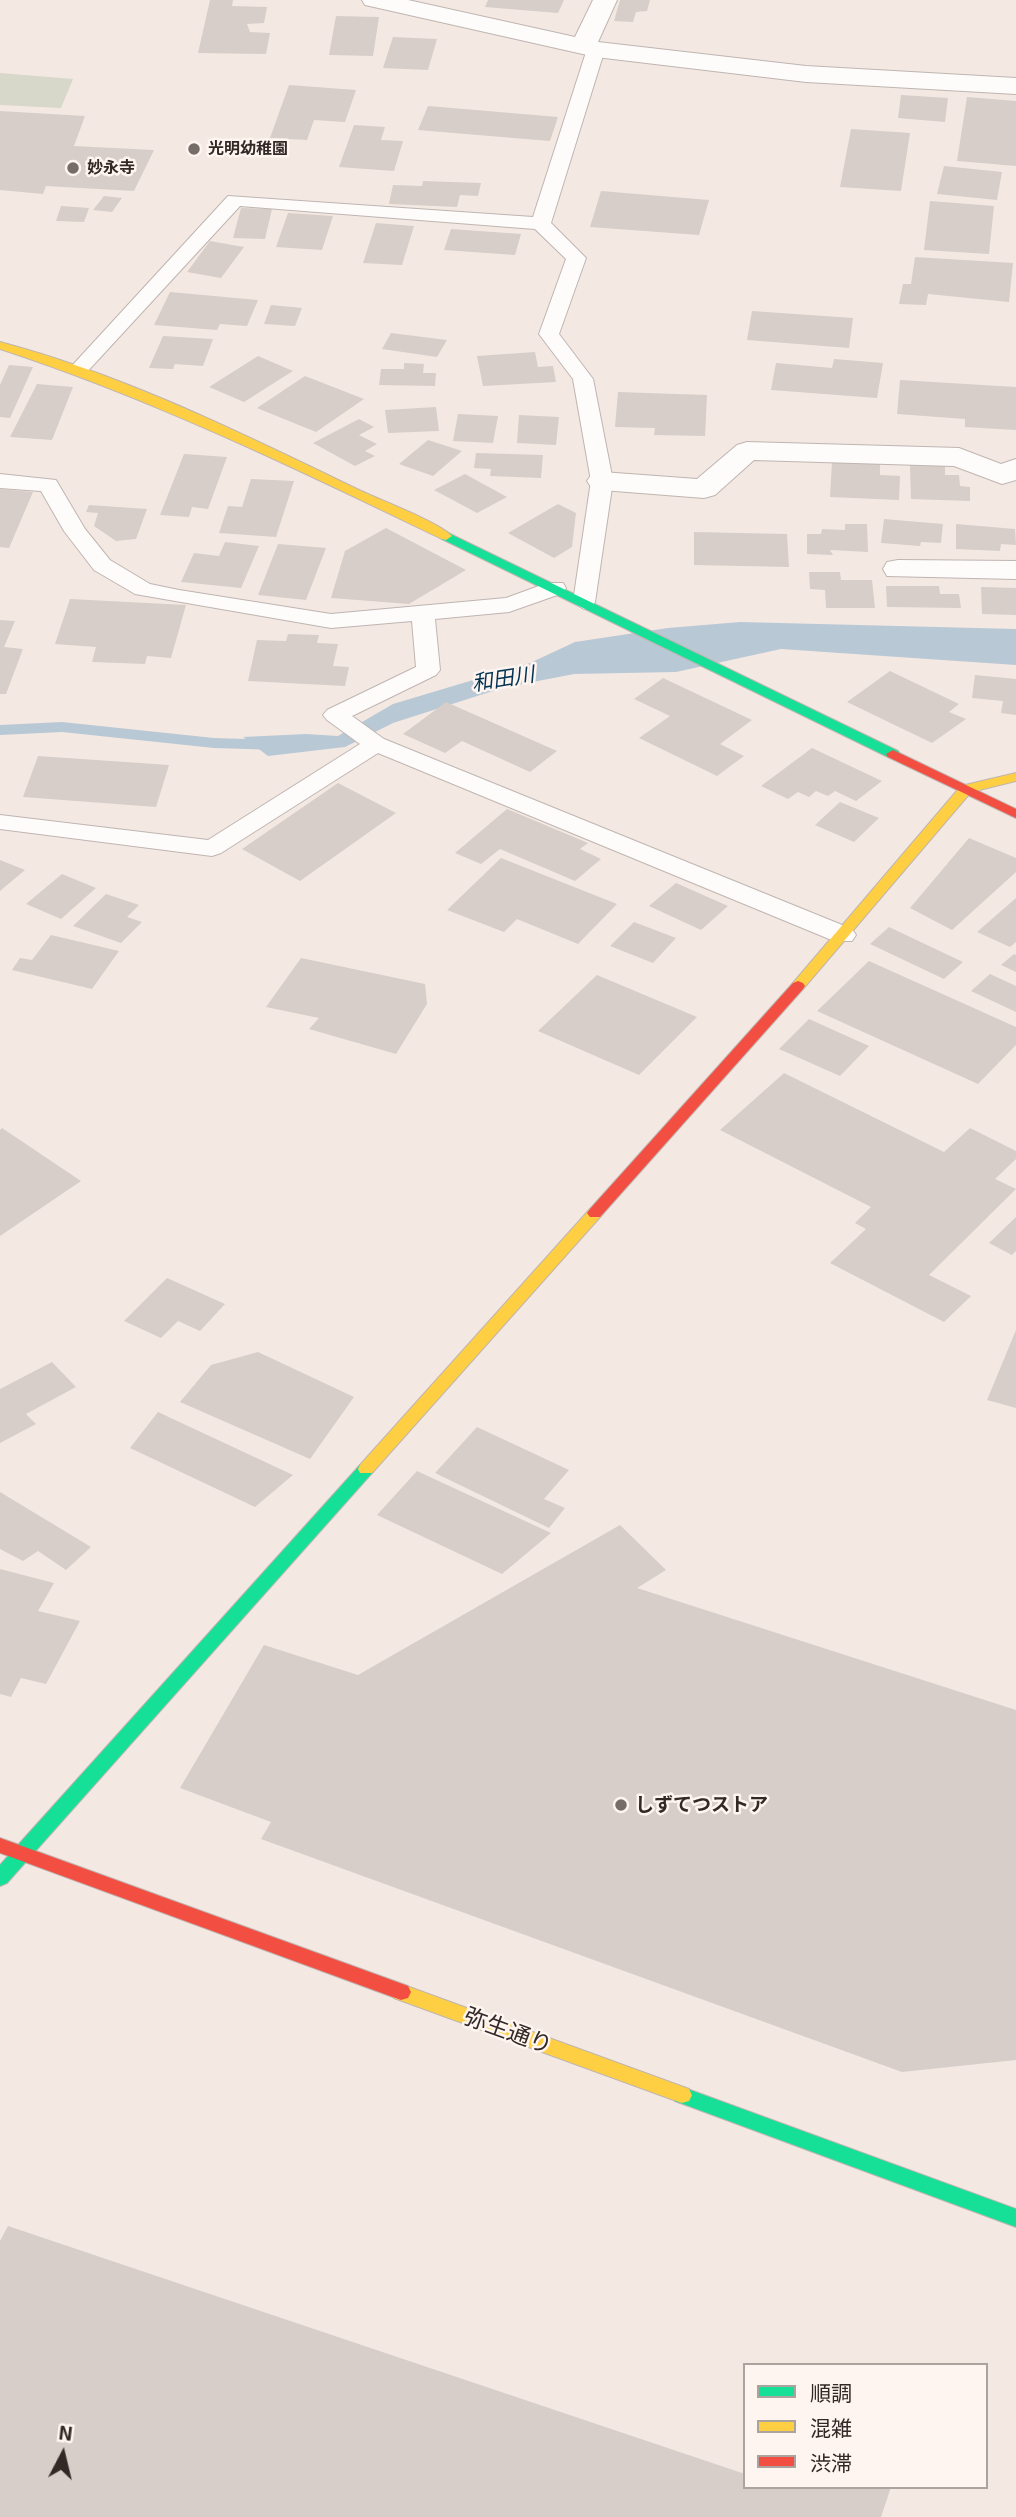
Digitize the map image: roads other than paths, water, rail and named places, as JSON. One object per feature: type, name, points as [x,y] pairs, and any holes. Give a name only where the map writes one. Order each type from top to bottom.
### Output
[{"type":"street","points":[[374,0],[590,47],[806,74],[1016,86]]},
{"type":"street","points":[[590,47],[605,0]]},
{"type":"street","points":[[0,345],[79,369],[183,410],[615,617],[1016,814]]},
{"type":"street","points":[[602,481],[705,489],[747,451],[959,457],[1011,479]]},
{"type":"street","points":[[898,569],[1016,570]]},
{"type":"street","points":[[0,1878],[843,935],[966,789],[1016,777]]},
{"type":"street","name":"弥生通り","points":[[0,1845],[1016,2218]]},
{"type":"lane","points":[[541,224],[590,47]]},
{"type":"lane","points":[[79,369],[235,200],[541,224],[576,258],[549,334],[583,379],[602,481],[584,602]]},
{"type":"lane","points":[[0,481],[48,485],[75,531],[102,565],[144,589],[331,621],[423,615],[509,605],[555,588]]},
{"type":"lane","points":[[423,615],[428,670],[335,715],[373,743],[843,935]]},
{"type":"lane","points":[[0,822],[212,848],[373,743]]},
{"type":"water","points":[[740,622],[1016,629],[1016,665],[781,649],[676,672],[574,674],[502,688],[393,723],[345,747],[268,756],[243,737],[306,734],[338,736],[393,704],[530,663],[575,642],[668,628]]},
{"type":"waterway","name":"和田川","points":[[0,730],[62,727],[214,743],[278,745]]},
{"type":"place","name":"光明幼稚園","points":[[194,149]]},
{"type":"place","name":"妙永寺","points":[[73,168]]},
{"type":"place","name":"しずてつストア","points":[[621,1805]]}]
